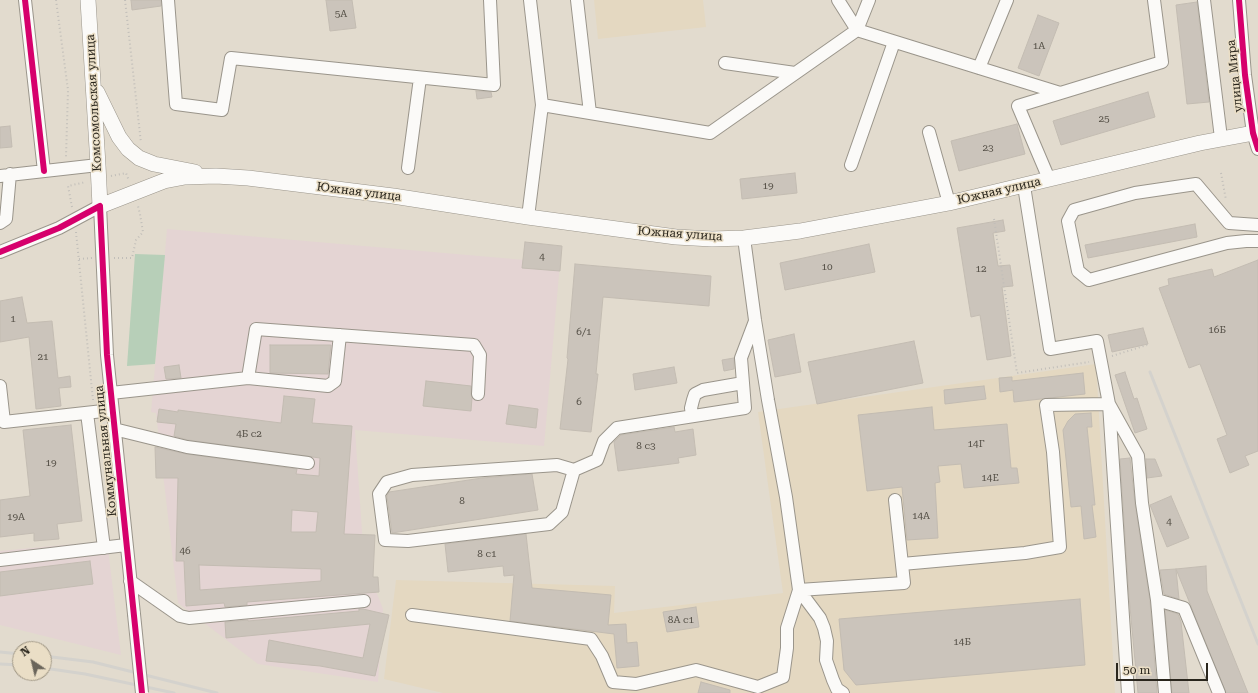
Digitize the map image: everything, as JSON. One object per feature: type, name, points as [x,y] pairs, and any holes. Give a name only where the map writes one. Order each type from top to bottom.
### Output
[{"type":"main road","name":"Комсомольская улица","points":[[88,0],[100,206]]},
{"type":"main road","points":[[94,85],[119,136],[128,148],[139,158],[154,164],[216,176]]},
{"type":"main road","name":"Южная улица","points":[[100,206],[164,181],[185,177],[216,176],[248,178],[386,195],[528,217],[676,237],[712,239],[744,238],[823,227],[949,203],[1221,138],[1255,132]]},
{"type":"street","points":[[25,0],[44,171]]},
{"type":"street","points":[[168,0],[176,104],[222,110],[231,58],[494,85],[490,0]]},
{"type":"street","points":[[528,217],[542,105],[530,0]]},
{"type":"street","points":[[578,0],[590,113]]},
{"type":"street","points":[[838,0],[857,30],[1060,94]]},
{"type":"street","points":[[542,105],[710,133],[857,30],[869,0]]},
{"type":"street","points":[[979,68],[1007,0]]},
{"type":"street","points":[[1049,179],[1018,106],[1162,62],[1154,0]]},
{"type":"street","points":[[1204,0],[1221,138]]},
{"type":"street","name":"улица Мира","points":[[1239,0],[1245,76],[1258,149]]},
{"type":"street","points":[[851,165],[894,42]]},
{"type":"street","points":[[725,63],[795,73]]},
{"type":"street","points":[[408,168],[420,78]]},
{"type":"street","points":[[929,132],[949,203]]},
{"type":"street","points":[[0,222],[6,219],[5,175],[98,164]]},
{"type":"street","points":[[1258,225],[1229,224],[1196,184],[1135,193],[1074,210],[1068,221],[1078,271],[1088,280],[1227,243],[1258,241]]},
{"type":"street","points":[[1024,186],[1050,349],[1097,341],[1109,404],[1128,693]]},
{"type":"street","points":[[0,252],[59,228],[100,206]]},
{"type":"street","name":"Коммунальная улица","points":[[100,206],[107,355],[142,693]]},
{"type":"street","points":[[412,615],[591,639],[602,656],[613,682],[636,684],[696,670],[758,687],[782,677],[787,648],[787,628],[799,590],[786,497],[768,400],[744,238]]},
{"type":"street","points":[[574,470],[562,512],[549,524],[408,541],[386,540],[378,494],[387,482],[412,475],[549,465],[557,465],[574,470],[597,460],[604,441],[617,428],[745,408],[742,358],[756,320]]},
{"type":"street","points":[[248,378],[256,329],[474,345],[480,355],[478,394]]},
{"type":"street","points":[[111,393],[248,378],[328,386],[335,381],[340,335]]},
{"type":"street","points":[[692,416],[691,408],[695,394],[703,390],[743,383]]},
{"type":"street","points":[[0,386],[4,422],[112,410]]},
{"type":"street","points":[[902,564],[1025,552],[1060,547],[1053,452],[1046,405],[1109,404]]},
{"type":"street","points":[[1109,404],[1138,456],[1142,503],[1157,600],[1165,693]]},
{"type":"street","points":[[90,412],[104,548]]},
{"type":"street","points":[[114,429],[187,447],[308,463]]},
{"type":"street","points":[[799,590],[904,584],[895,500]]},
{"type":"street","points":[[0,560],[126,545]]},
{"type":"street","points":[[130,581],[180,616],[189,618],[364,601]]},
{"type":"street","points":[[799,590],[820,618],[824,628],[826,641],[826,660],[833,680],[838,689],[843,693]]},
{"type":"street","points":[[1157,600],[1184,608],[1219,693]]},
{"type":"path","points":[[56,0],[68,90],[66,168],[68,186]]},
{"type":"path","points":[[125,0],[141,143],[139,158],[126,173]]},
{"type":"path","points":[[79,259],[90,412]]},
{"type":"shaded area","points":[[594,0],[703,0],[706,27],[598,39]]},
{"type":"shaded area","points":[[167,229],[560,263],[544,446],[355,430],[364,560],[383,609],[378,682],[258,664],[178,603],[156,413],[151,412]]},
{"type":"shaded area","points":[[1096,364],[1115,693],[443,693],[384,679],[396,580],[615,586],[614,613],[783,593],[758,412]]},
{"type":"shaded area","points":[[107,541],[121,655],[0,625],[0,551]]},
{"type":"green space","points":[[135,254],[165,255],[155,364],[127,366]]},
{"type":"building","points":[[131,0],[161,0],[161,6],[132,10]]},
{"type":"building","points":[[326,0],[352,0],[356,28],[330,31]]},
{"type":"building","points":[[1197,2],[1209,102],[1187,104],[1176,5]]},
{"type":"building","points":[[1038,15],[1059,23],[1039,76],[1018,68]]},
{"type":"building","points":[[476,91],[491,92],[492,97],[477,99]]},
{"type":"building","points":[[1148,92],[1155,117],[1061,145],[1053,121]]},
{"type":"building","points":[[1017,124],[1025,154],[959,171],[951,141]]},
{"type":"building","points":[[10,126],[12,147],[0,148],[0,127]]},
{"type":"building","points":[[795,173],[797,193],[742,199],[740,179]]},
{"type":"building","points":[[1003,220],[1005,231],[993,233],[998,266],[1010,265],[1013,286],[1002,287],[1011,356],[987,360],[980,315],[971,317],[957,228]]},
{"type":"building","points":[[1195,224],[1197,237],[1088,258],[1085,245]]},
{"type":"building","points":[[525,242],[562,246],[560,271],[522,268]]},
{"type":"building","points":[[869,244],[875,272],[785,290],[780,263]]},
{"type":"building","points":[[1258,260],[1258,451],[1245,456],[1249,465],[1230,473],[1217,439],[1227,435],[1200,364],[1189,368],[1159,288],[1169,285],[1168,279],[1212,269],[1214,277]]},
{"type":"building","points":[[575,264],[711,276],[709,306],[603,297],[596,374],[598,374],[591,432],[560,429],[568,359]]},
{"type":"building","points":[[22,297],[27,323],[52,321],[58,378],[70,376],[71,387],[59,388],[61,406],[36,409],[29,337],[0,342],[0,301]]},
{"type":"building","points":[[1143,328],[1148,344],[1112,352],[1108,335]]},
{"type":"building","points":[[794,334],[801,372],[775,377],[768,340]]},
{"type":"building","points":[[914,341],[923,383],[817,404],[808,362]]},
{"type":"building","points":[[270,345],[331,345],[328,374],[270,373]]},
{"type":"building","points":[[734,358],[734,369],[724,371],[722,360]]},
{"type":"building","points":[[179,365],[181,378],[166,379],[164,367]]},
{"type":"building","points":[[674,367],[677,383],[635,390],[633,374]]},
{"type":"building","points":[[1125,372],[1134,399],[1137,398],[1147,429],[1135,433],[1115,375]]},
{"type":"building","points":[[1083,373],[1085,394],[1014,402],[1013,390],[1000,392],[999,378],[1012,377],[1012,381]]},
{"type":"building","points":[[426,381],[471,386],[471,411],[423,406]]},
{"type":"building","points":[[984,386],[986,399],[945,404],[944,390]]},
{"type":"building","points":[[284,396],[315,399],[312,423],[352,426],[344,534],[375,535],[373,577],[378,577],[379,592],[247,602],[247,605],[225,607],[224,603],[186,606],[184,561],[176,561],[178,478],[156,478],[155,447],[186,454],[297,469],[296,474],[319,476],[320,458],[188,440],[174,436],[176,424],[157,422],[159,409],[281,423]],"holes":[[[292,510],[318,512],[316,532],[291,532]],[[199,565],[321,569],[321,581],[200,590]]]},
{"type":"building","points":[[509,405],[538,409],[536,428],[506,424]]},
{"type":"building","points":[[932,407],[934,430],[1007,424],[1011,468],[1017,468],[1019,483],[964,488],[961,464],[938,466],[940,482],[935,483],[938,538],[907,540],[902,487],[867,491],[858,415]]},
{"type":"building","points":[[1091,413],[1092,427],[1087,427],[1095,505],[1092,505],[1096,537],[1084,539],[1081,506],[1071,507],[1063,430],[1068,421],[1075,414]]},
{"type":"building","points":[[71,425],[82,521],[57,524],[59,539],[34,541],[34,533],[0,537],[0,500],[30,496],[23,430]]},
{"type":"building","points":[[674,427],[675,432],[693,429],[696,455],[678,458],[679,463],[618,471],[614,442],[621,435]]},
{"type":"building","points":[[1130,458],[1135,504],[1150,601],[1157,693],[1138,693],[1129,596],[1120,459]]},
{"type":"building","points":[[1146,459],[1155,459],[1162,476],[1147,478]]},
{"type":"building","points":[[532,474],[538,510],[392,533],[387,496],[389,492],[482,478]]},
{"type":"building","points":[[1171,496],[1189,538],[1167,547],[1150,505]]},
{"type":"building","points":[[526,534],[532,588],[611,595],[608,625],[626,624],[627,643],[637,642],[639,666],[617,668],[614,634],[510,621],[514,575],[504,576],[503,566],[448,572],[445,544]]},
{"type":"building","points":[[90,561],[93,584],[0,596],[0,572]]},
{"type":"building","points":[[1206,566],[1207,591],[1248,693],[1226,693],[1176,569]]},
{"type":"building","points":[[1176,569],[1179,599],[1164,594],[1160,570]]},
{"type":"building","points":[[1080,599],[1085,665],[856,685],[844,670],[839,619]]},
{"type":"building","points":[[696,607],[699,627],[667,632],[663,612]]},
{"type":"building","points":[[359,609],[389,615],[375,676],[320,666],[266,661],[269,640],[363,658],[370,624],[226,638],[225,622],[359,611]]},
{"type":"building","points":[[1165,610],[1178,614],[1181,622],[1189,693],[1172,693]]},
{"type":"building","points":[[701,682],[730,690],[730,693],[698,693]]},
{"type":"railway","points":[[1150,372],[1258,644]]},
{"type":"railway","points":[[0,652],[12,653]]},
{"type":"railway","points":[[52,657],[93,662],[217,693]]},
{"type":"railway","points":[[0,664],[12,665]]},
{"type":"railway","points":[[52,669],[85,674],[174,693]]},
{"type":"cycle path","points":[[25,0],[44,171]]},
{"type":"cycle path","points":[[1239,0],[1245,75],[1253,133],[1258,149]]},
{"type":"cycle path","points":[[0,252],[59,228],[100,206],[107,355],[142,693]]}]
